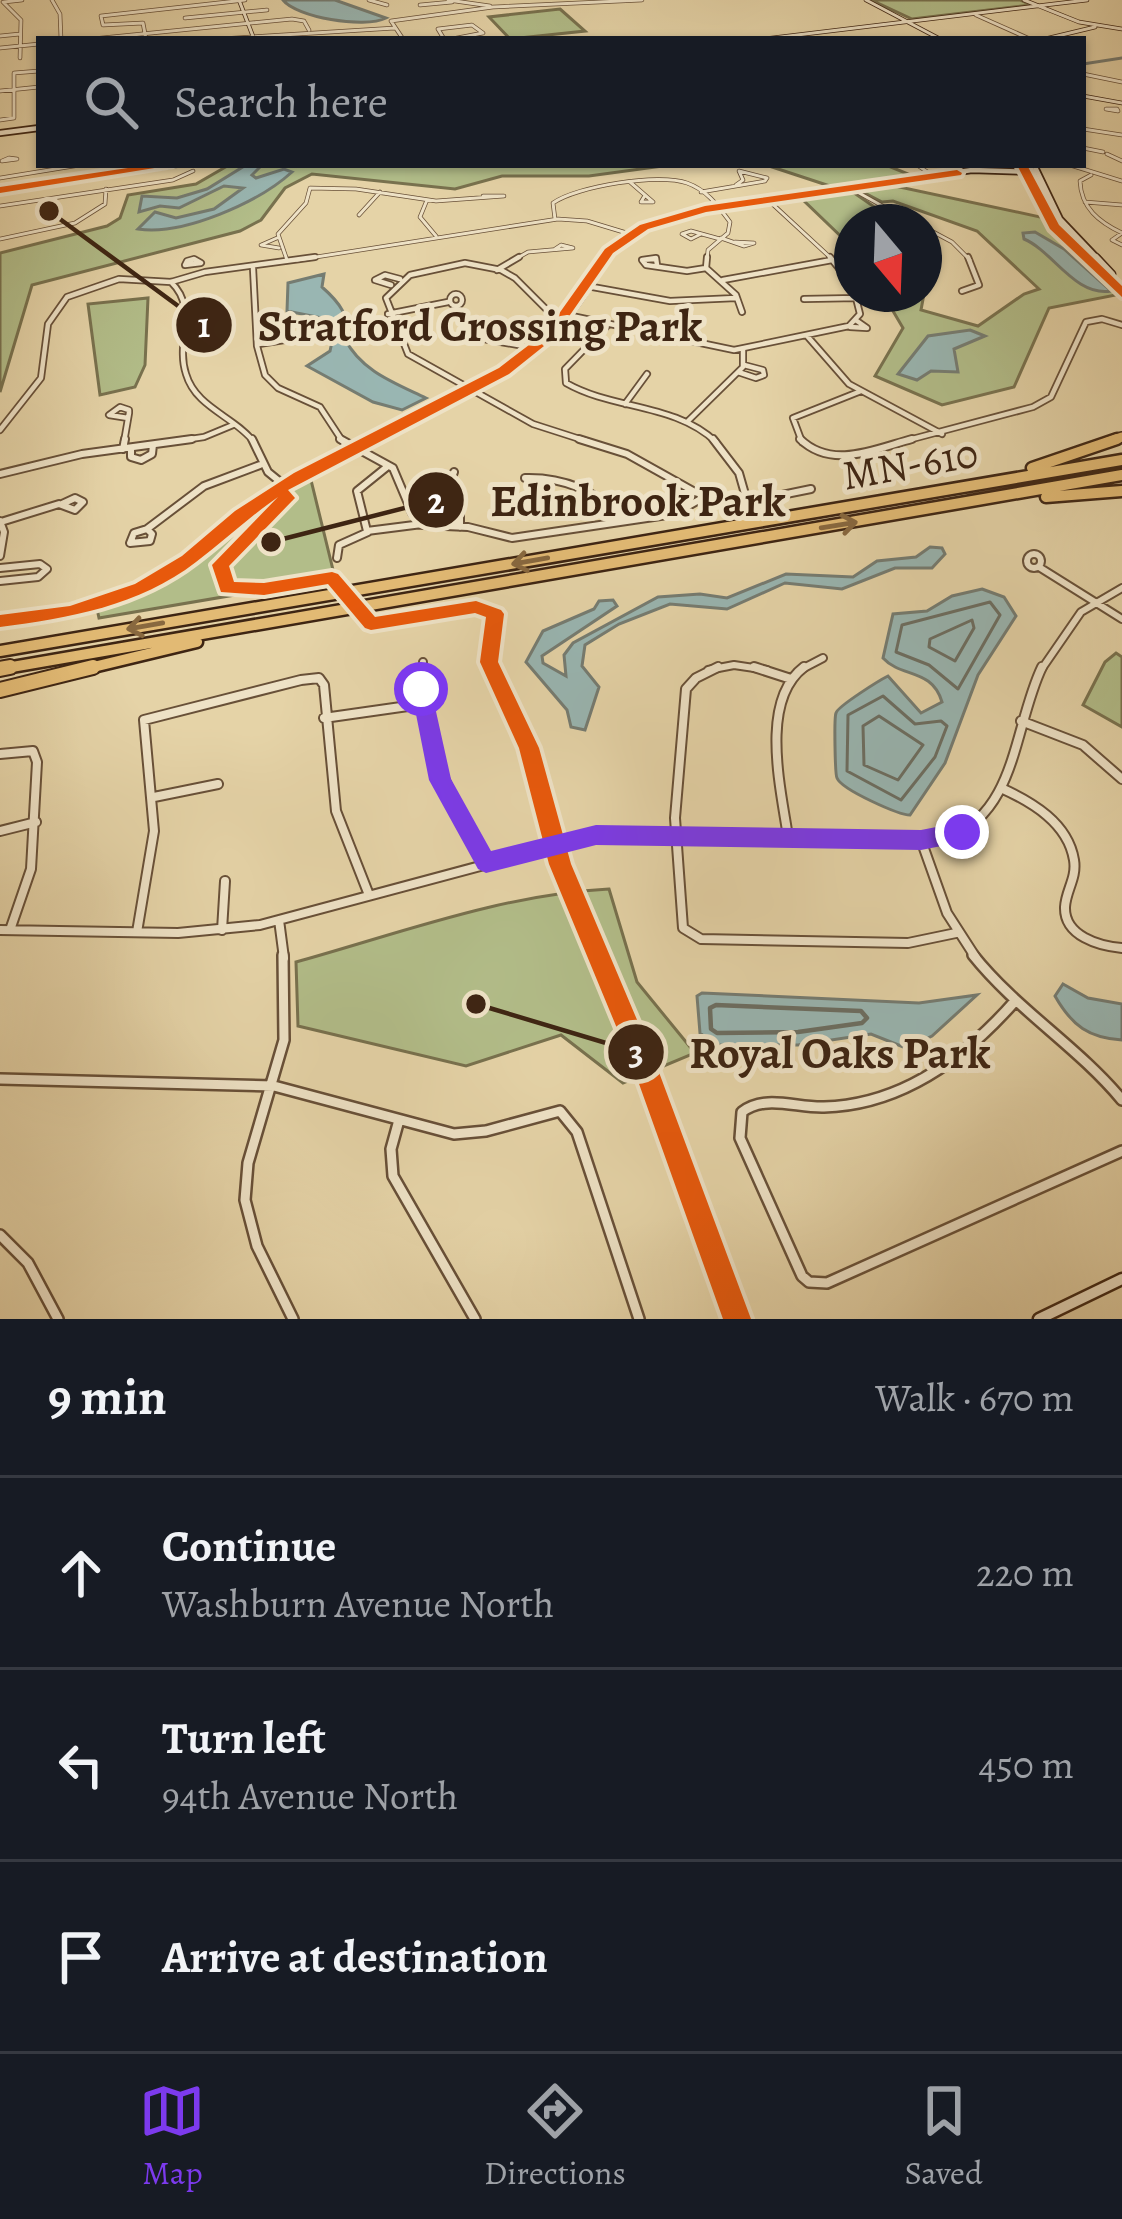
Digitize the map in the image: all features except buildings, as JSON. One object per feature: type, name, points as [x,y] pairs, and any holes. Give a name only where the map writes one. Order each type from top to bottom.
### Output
[{"type":"highway","points":[[852,506],[1046,464],[1122,434]]},
{"type":"highway","name":"MN-610","points":[[2,650],[1122,460]]},
{"type":"highway","points":[[956,505],[1122,475]]},
{"type":"highway","points":[[956,505],[1122,491]]},
{"type":"highway","name":"MN-610","points":[[0,670],[956,505]]},
{"type":"highway","points":[[0,690],[220,637],[475,587]]},
{"type":"street","points":[[2,3],[22,0]]},
{"type":"street","points":[[52,0],[61,14],[61,36]]},
{"type":"street","points":[[254,36],[248,24],[241,0],[100,16],[102,25],[142,22],[145,36],[248,24],[295,20],[304,21],[309,30]]},
{"type":"street","points":[[369,0],[387,4]]},
{"type":"street","points":[[448,0],[494,7],[642,0]]},
{"type":"street","points":[[509,0],[516,7]]},
{"type":"street","points":[[866,0],[932,36]]},
{"type":"street","points":[[1024,0],[1095,26],[1122,29]]},
{"type":"street","points":[[806,36],[1087,0]]},
{"type":"street","points":[[806,36],[1102,0]]},
{"type":"street","points":[[420,5],[455,2]]},
{"type":"street","points":[[2,3],[20,18],[20,58]]},
{"type":"street","points":[[401,36],[394,20],[494,7]]},
{"type":"street","points":[[185,18],[267,10]]},
{"type":"street","points":[[976,16],[1023,36]]},
{"type":"street","points":[[925,22],[917,25],[933,36]]},
{"type":"street","points":[[908,23],[926,31]]},
{"type":"street","points":[[442,36],[438,29],[470,25],[483,33],[477,36]]},
{"type":"street","points":[[1060,36],[1095,26]]},
{"type":"street","points":[[262,36],[395,28]]},
{"type":"street","points":[[292,32],[294,36]]},
{"type":"street","points":[[0,35],[21,34]]},
{"type":"street","points":[[0,48],[36,44]]},
{"type":"street","points":[[0,120],[14,118],[14,73],[36,70]]},
{"type":"street","points":[[1086,76],[1122,82]]},
{"type":"street","points":[[0,91],[36,87]]},
{"type":"street","points":[[1086,97],[1120,106]]},
{"type":"street","points":[[0,132],[36,127]]},
{"type":"street","points":[[1086,129],[1122,134]]},
{"type":"street","points":[[1086,149],[1122,159]]},
{"type":"street","points":[[9,163],[11,175]]},
{"type":"street","points":[[0,178],[59,168]]},
{"type":"street","points":[[921,168],[934,176]]},
{"type":"street","points":[[1076,168],[1122,181]]},
{"type":"street","points":[[0,621],[71,612],[141,588],[188,560],[284,485],[473,389],[535,348],[568,316],[609,251],[630,234],[661,220],[767,199],[934,176],[1032,170],[1059,227],[1122,286]]},
{"type":"street","points":[[0,206],[177,179],[193,171]]},
{"type":"street","points":[[701,192],[736,185],[767,178],[739,171],[743,181],[736,185]]},
{"type":"street","points":[[1091,175],[1078,184],[1085,202],[1096,218],[1122,233],[1112,240],[1122,245]]},
{"type":"street","points":[[555,220],[552,206],[565,194],[670,177],[688,181],[718,207],[730,226],[708,250],[706,268]]},
{"type":"street","points":[[630,182],[644,197]]},
{"type":"street","points":[[279,248],[261,245],[277,238],[305,203],[310,188],[427,200],[483,196]]},
{"type":"street","points":[[0,239],[102,214],[106,189]]},
{"type":"street","points":[[852,189],[879,204]]},
{"type":"street","points":[[359,215],[380,192]]},
{"type":"street","points":[[767,199],[834,262]]},
{"type":"street","points":[[427,200],[420,218],[436,236]]},
{"type":"street","points":[[1085,202],[1122,205]]},
{"type":"street","points":[[0,430],[41,378],[49,321],[60,306],[114,280],[146,277],[171,282],[198,269],[253,268],[359,247],[369,250],[376,244],[555,220],[587,221],[630,234]]},
{"type":"street","points":[[700,234],[735,242]]},
{"type":"street","points":[[942,236],[956,244],[978,273],[979,285],[962,291]]},
{"type":"street","points":[[277,238],[287,261]]},
{"type":"street","points":[[497,270],[521,254],[555,249]]},
{"type":"street","points":[[723,280],[832,260]]},
{"type":"street","points":[[811,489],[747,501],[706,496],[627,454],[533,424],[408,355],[388,314],[386,298],[400,280],[450,265],[497,270],[519,282],[535,304],[568,316],[743,350],[848,326],[861,312]]},
{"type":"street","points":[[657,266],[687,271],[706,268],[723,280],[742,312]]},
{"type":"street","points":[[253,268],[258,295],[252,318],[269,382],[319,406],[335,434],[351,448],[397,472],[412,513],[422,524]]},
{"type":"street","points":[[393,286],[375,280],[385,275],[400,280]]},
{"type":"street","points":[[171,282],[184,297],[188,327],[182,360],[188,382],[202,402],[254,442],[260,465],[284,485]]},
{"type":"street","points":[[587,286],[670,301],[736,298]]},
{"type":"street","points":[[804,299],[834,297]]},
{"type":"street","points":[[388,314],[448,302]]},
{"type":"street","points":[[861,391],[801,410],[793,418],[794,432],[817,453],[843,458],[1047,401],[1086,322],[1102,319],[1122,325]]},
{"type":"street","points":[[848,326],[867,328],[857,321]]},
{"type":"street","points":[[608,325],[568,365],[563,378],[576,390],[688,422],[710,434],[742,472],[747,501]]},
{"type":"street","points":[[808,337],[844,379],[942,434]]},
{"type":"street","points":[[478,338],[535,348]]},
{"type":"street","points":[[259,344],[291,339]]},
{"type":"street","points":[[688,422],[739,372],[744,365],[743,350]]},
{"type":"street","points":[[739,372],[756,378],[764,375],[759,368],[744,365]]},
{"type":"street","points":[[625,404],[647,374]]},
{"type":"street","points":[[128,418],[131,457],[141,460],[152,454],[153,445]]},
{"type":"street","points":[[0,473],[204,436],[233,425]]},
{"type":"street","points":[[147,529],[204,486],[260,465]]},
{"type":"street","points":[[368,532],[357,491],[388,466]]},
{"type":"street","points":[[454,472],[450,483],[460,506],[460,526]]},
{"type":"street","points":[[525,478],[552,480],[582,491],[613,507],[622,520]]},
{"type":"street","points":[[511,508],[572,498],[582,491]]},
{"type":"street","points":[[337,558],[339,545],[368,532],[422,524],[460,526],[505,538],[685,511],[706,496]]},
{"type":"street","points":[[0,556],[0,521],[62,504]]},
{"type":"street","points":[[0,568],[40,564],[47,568],[38,577],[0,581]]},
{"type":"street","points":[[1039,567],[1122,619]]},
{"type":"street","points":[[0,754],[33,751],[37,762],[31,869],[5,930],[222,930],[279,920],[578,837],[949,837],[973,827],[991,811],[1041,673],[1073,619],[1093,600],[1122,588]]},
{"type":"street","points":[[788,837],[782,706],[791,679],[824,658]]},
{"type":"street","points":[[423,662],[422,704],[440,780],[486,862]]},
{"type":"street","points":[[791,679],[766,670],[725,665],[704,670],[690,681],[684,697],[676,836],[681,921],[694,938],[908,943],[956,933]]},
{"type":"street","points":[[137,932],[148,882],[154,797],[143,748],[144,720],[319,678],[335,811],[368,895]]},
{"type":"street","points":[[325,718],[422,704]]},
{"type":"street","points":[[1021,721],[1083,746],[1122,779]]},
{"type":"street","points":[[154,797],[218,784]]},
{"type":"street","points":[[1001,788],[1040,808],[1070,845],[1075,872],[1064,908],[1070,925],[1096,944],[1122,949]]},
{"type":"street","points":[[0,831],[36,822]]},
{"type":"street","points":[[921,840],[934,892],[956,933],[1015,1001],[1091,1064],[1122,1100]]},
{"type":"street","points":[[222,930],[225,881]]},
{"type":"street","points":[[279,920],[288,1003],[274,1086],[248,1160],[245,1203],[256,1243],[293,1319]]},
{"type":"street","points":[[1015,1001],[969,1052],[876,1097],[839,1106],[760,1104],[743,1111],[740,1138],[802,1276],[819,1285],[1122,1151]]},
{"type":"street","points":[[0,1079],[274,1086],[470,1134],[560,1111],[578,1132],[639,1319]]},
{"type":"street","points":[[399,1120],[391,1149],[393,1176],[475,1319]]},
{"type":"street","points":[[0,1235],[28,1263],[58,1319]]},
{"type":"street","points":[[1039,1319],[1122,1279]]},
{"type":"green space","points":[[871,0],[1020,0],[1031,5],[912,19]]},
{"type":"green space","points":[[560,9],[585,31],[507,36],[489,17]]},
{"type":"green space","points":[[224,168],[648,168],[589,176],[502,176],[455,189],[312,174],[285,188],[261,220],[240,231],[32,285],[0,392],[0,253],[107,226],[120,218],[128,195],[196,184]]},
{"type":"green space","points":[[775,168],[893,168],[913,176],[865,185],[870,190],[895,186],[1045,218],[1121,294],[1049,308],[1014,387],[942,405],[875,376],[903,328],[894,312],[928,312],[978,326],[1039,289],[977,231],[942,218],[942,204],[882,202],[861,191],[866,190],[861,185],[847,188],[870,204],[834,204],[834,230],[800,197],[845,191]]},
{"type":"green space","points":[[148,298],[145,365],[135,387],[100,395],[88,304]]},
{"type":"green space","points":[[310,476],[335,578],[99,618],[97,609],[181,566]]},
{"type":"green space","points":[[1116,653],[1122,657],[1122,727],[1083,705],[1105,662]]},
{"type":"green space","points":[[609,889],[637,982],[695,1053],[623,1083],[561,1035],[466,1066],[298,1026],[296,962],[490,907]]},
{"type":"water","points":[[283,0],[335,0],[386,18],[331,20],[301,12]]},
{"type":"water","points":[[241,168],[259,168],[252,175],[256,178],[284,169],[292,172],[260,195],[198,222],[138,229],[155,212],[176,218],[214,209],[243,188],[224,186],[179,208],[160,206],[139,212],[142,196],[177,198],[207,189]]},
{"type":"water","points":[[1035,232],[1064,249],[1111,291],[1098,291],[1075,280],[1024,239],[1023,233]]},
{"type":"water","points":[[324,274],[322,287],[342,310],[345,339],[360,360],[426,398],[402,410],[373,402],[307,366],[330,351],[333,337],[327,319],[287,311],[288,283]]},
{"type":"water","points":[[970,330],[985,336],[954,349],[958,372],[931,371],[917,380],[898,374],[928,336]]},
{"type":"water","points":[[930,547],[942,548],[945,554],[932,568],[895,568],[842,589],[785,583],[727,609],[670,604],[619,624],[585,645],[582,666],[599,687],[585,730],[571,727],[567,710],[526,662],[543,631],[594,609],[599,601],[613,600],[617,606],[542,656],[543,663],[566,676],[564,655],[573,643],[658,597],[700,594],[727,598],[786,574],[853,577],[877,561],[916,557]]},
{"type":"water","points":[[982,589],[1004,597],[1016,616],[978,675],[945,763],[910,815],[849,789],[836,775],[838,710],[888,676],[921,713],[942,702],[924,678],[883,658],[893,614],[927,611],[952,596]]},
{"type":"water","points":[[1063,984],[1088,998],[1122,1004],[1122,1040],[1091,1033],[1075,1023],[1055,996]]},
{"type":"water","points":[[977,995],[932,1036],[906,1048],[871,1034],[798,1045],[714,1045],[700,1033],[697,996],[919,1003]]},
{"type":"waterway","points":[[1086,64],[1122,58]]},
{"type":"waterway","points":[[0,192],[167,168]]},
{"type":"cycle path","points":[[0,190],[148,168]]},
{"type":"cycle path","points":[[1024,168],[1054,227],[1122,293]]},
{"type":"cycle path","points":[[0,621],[71,612],[141,588],[188,560],[241,515],[299,476],[504,371],[550,335],[609,251],[644,227],[705,209],[957,173]]},
{"type":"cycle path","points":[[279,489],[287,498],[220,565],[227,588],[264,589],[332,578],[371,624],[476,607],[495,614],[489,662],[529,748],[560,864],[645,1067],[737,1319]]},
{"type":"place","name":"Stratford Crossing Park","points":[[49,211]]},
{"type":"place","name":"Edinbrook Park","points":[[271,542]]},
{"type":"place","name":"Royal Oaks Park","points":[[476,1004]]},
{"type":"route","points":[[421,689],[440,780],[486,862],[596,835],[921,840],[962,832]]}]
